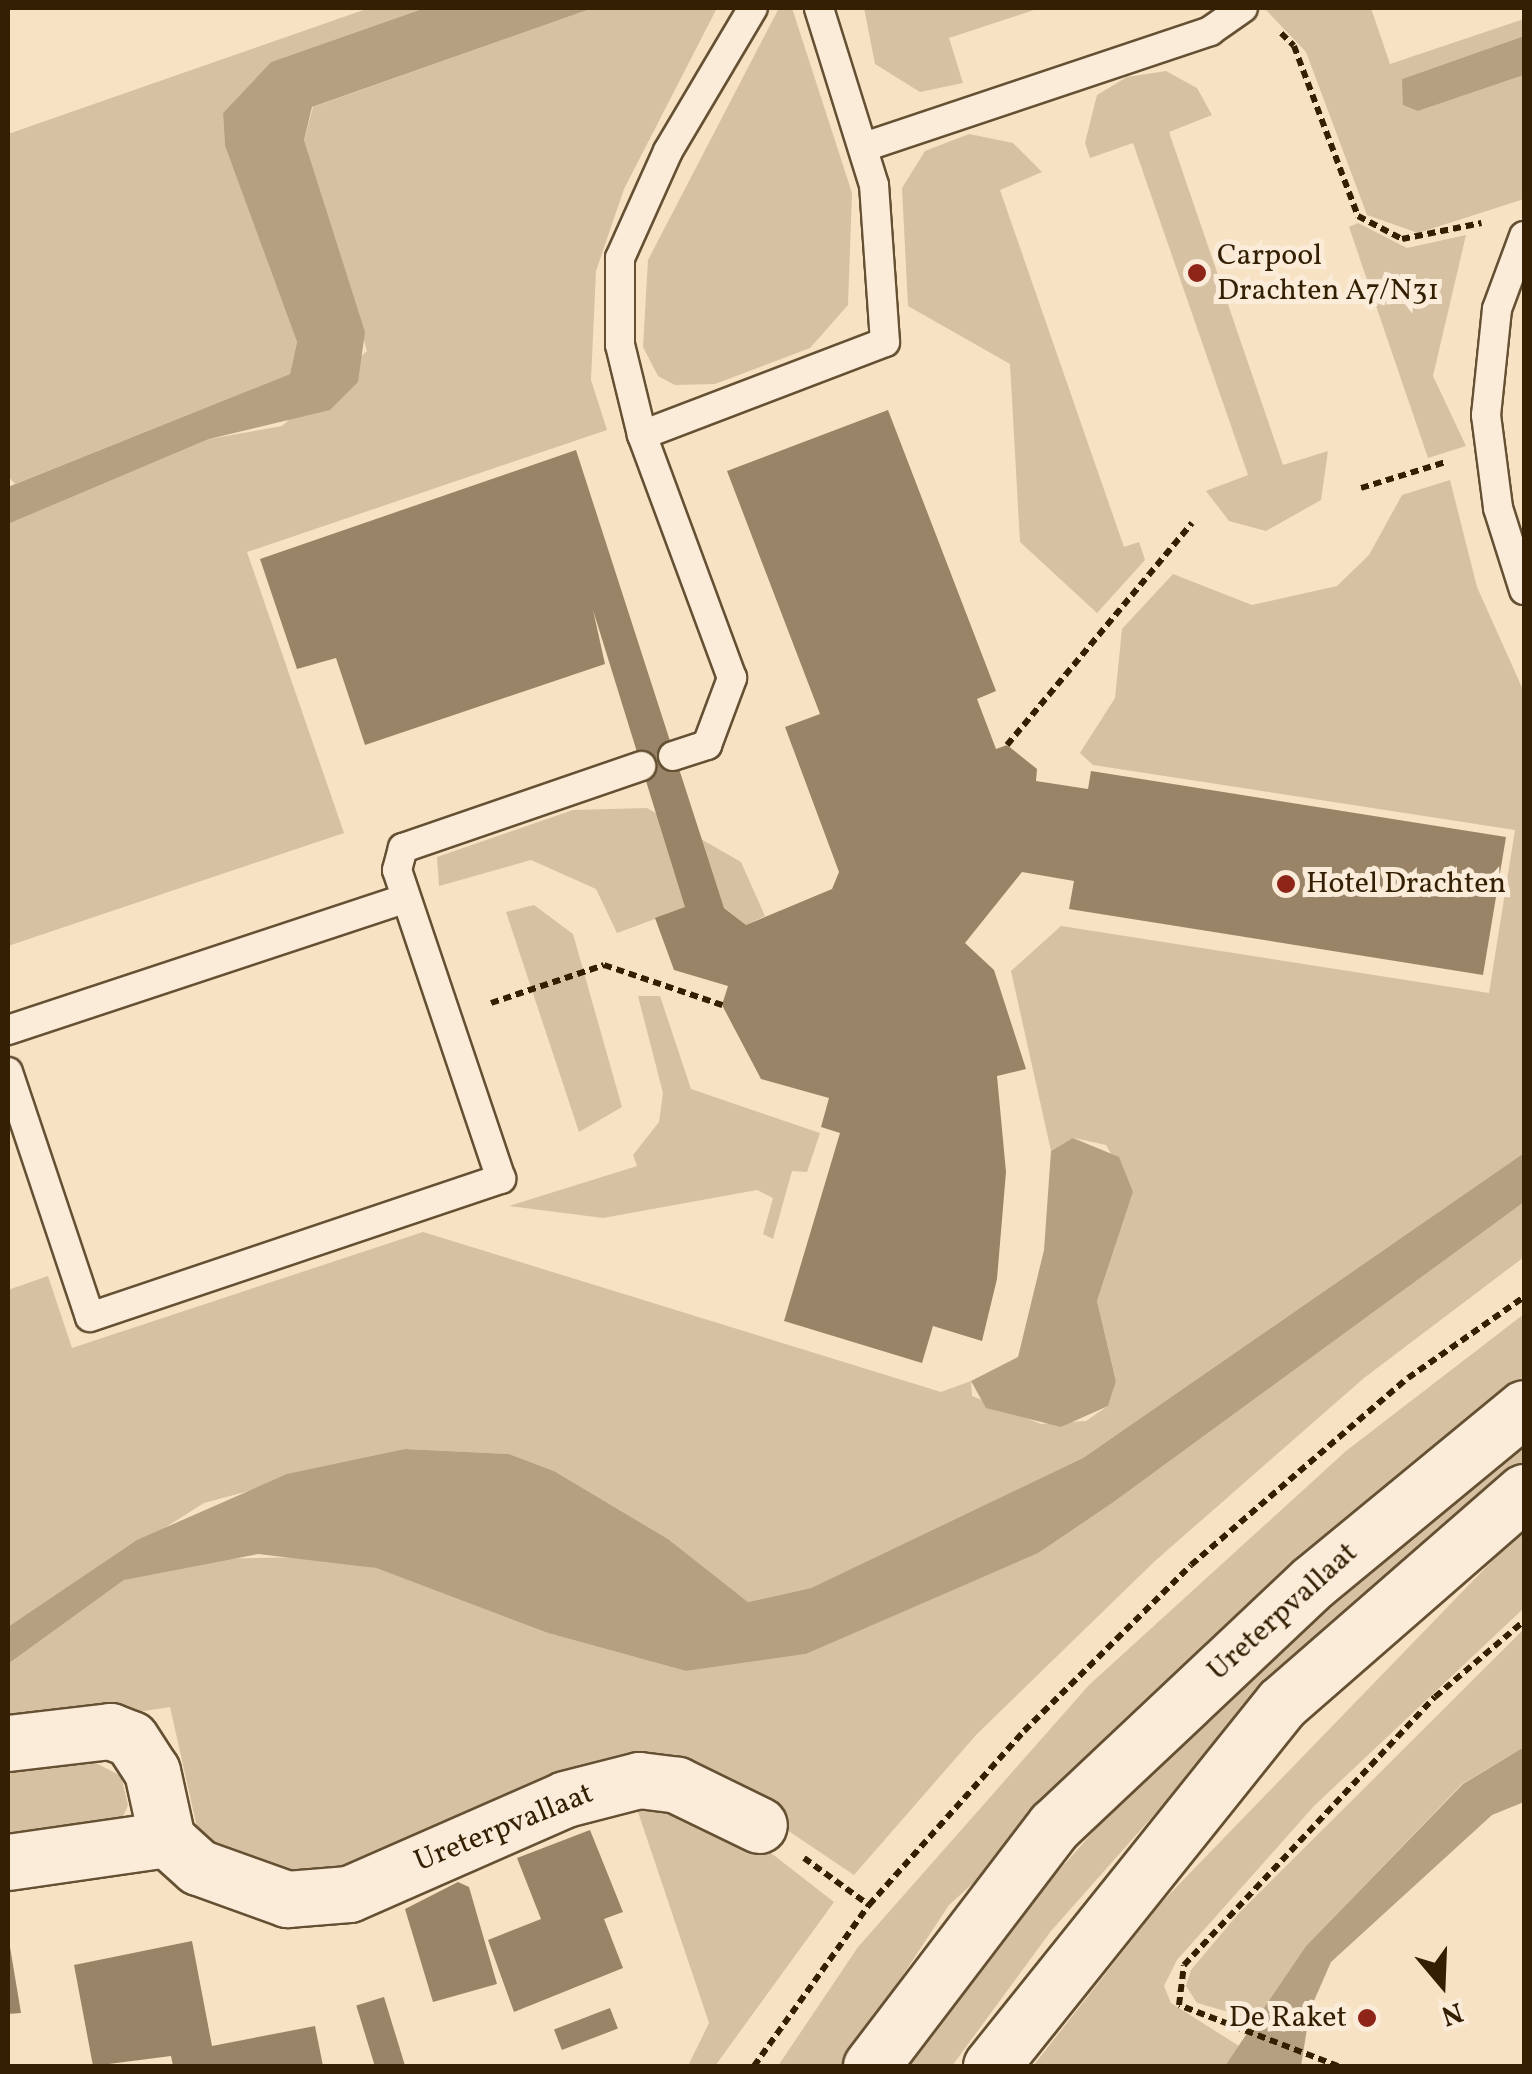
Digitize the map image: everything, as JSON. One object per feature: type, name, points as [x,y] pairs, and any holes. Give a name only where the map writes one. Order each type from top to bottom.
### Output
[{"type":"main road","name":"Ureterpvallaat","points":[[870,2066],[1054,1826],[1300,1594],[1524,1408]]},
{"type":"main road","points":[[991,2066],[1282,1704],[1524,1492]]},
{"type":"main road","points":[[8,1743],[110,1731],[131,1740],[152,1771],[166,1839],[8,1862]]},
{"type":"main road","name":"Ureterpvallaat","points":[[166,1839],[246,1890],[315,1899],[349,1894],[565,1799],[639,1780],[677,1786],[759,1826]]},
{"type":"lane","points":[[673,756],[707,744],[732,678],[642,435],[620,345],[620,258],[668,150],[753,8]]},
{"type":"lane","points":[[642,435],[884,342],[864,147],[818,8]]},
{"type":"lane","points":[[864,147],[1210,31],[1242,8]]},
{"type":"lane","points":[[1524,236],[1497,309],[1486,415],[1498,508],[1524,590]]},
{"type":"lane","points":[[8,1072],[90,1318],[501,1179],[406,898],[403,848],[427,833],[641,766]]},
{"type":"lane","points":[[8,1030],[406,898]]},
{"type":"path","points":[[1242,8],[1294,46],[1358,216],[1416,240],[1495,220]]},
{"type":"path","points":[[1361,488],[1404,475]]},
{"type":"path","points":[[1007,745],[1192,523]]},
{"type":"path","points":[[532,989],[604,964],[722,1005]]},
{"type":"path","points":[[754,2066],[869,1905],[1190,1565],[1408,1378],[1524,1297]]},
{"type":"path","points":[[1338,2066],[1240,2032],[1180,2005],[1184,1964],[1288,1846],[1434,1697],[1524,1621]]},
{"type":"path","points":[[759,1826],[869,1905]]},
{"type":"shaded area","points":[[369,8],[425,8],[271,62],[223,113],[225,146],[297,342],[290,374],[15,484],[8,476],[8,134]]},
{"type":"shaded area","points":[[425,8],[593,8],[312,107],[304,140],[365,332],[358,382],[330,410],[209,439],[8,524],[8,487],[290,374],[297,342],[225,146],[223,113],[271,62]]},
{"type":"shaded area","points":[[593,8],[717,8],[624,189],[596,271],[591,380],[607,430],[247,552],[344,833],[8,946],[8,524],[209,439],[282,426],[367,351],[304,140],[313,107]]},
{"type":"shaded area","points":[[779,8],[792,8],[852,193],[848,305],[810,348],[715,384],[675,385],[658,376],[643,347],[648,260]]},
{"type":"shaded area","points":[[864,8],[1040,8],[949,38],[963,83],[920,92],[875,64]]},
{"type":"shaded area","points":[[1371,8],[1390,64],[1524,19],[1524,36],[1402,79],[1418,111],[1524,75],[1524,199],[1418,233],[1367,215],[1306,52],[1266,10]]},
{"type":"shaded area","points":[[1524,36],[1524,75],[1418,111],[1403,105],[1402,79]]},
{"type":"shaded area","points":[[1166,71],[1197,88],[1212,115],[1169,132],[1283,465],[1328,451],[1321,500],[1266,531],[1229,521],[1206,491],[1248,475],[1133,143],[1090,158],[1085,143],[1097,95],[1127,77]]},
{"type":"shaded area","points":[[969,134],[1013,143],[1042,172],[1000,190],[1124,547],[1139,542],[1145,560],[1097,613],[1020,542],[1010,364],[908,306],[902,188],[925,151]]},
{"type":"shaded area","points":[[1358,223],[1407,248],[1466,235],[1433,376],[1466,446],[1428,458],[1349,227]]},
{"type":"shaded area","points":[[1450,480],[1477,587],[1524,692],[1524,1153],[1083,1458],[811,1588],[748,1602],[668,1539],[554,1471],[509,1454],[405,1449],[204,1503],[8,1627],[8,1290],[48,1276],[72,1348],[423,1232],[941,1392],[971,1381],[972,1396],[1041,1424],[1086,1421],[1108,1406],[1116,1380],[1097,1301],[1133,1192],[1106,1145],[1074,1138],[1051,1151],[1011,971],[1061,926],[1489,993],[1515,830],[1093,765],[1080,753],[1115,698],[1122,629],[1173,574],[1252,605],[1337,586],[1369,555],[1402,495]]},
{"type":"shaded area","points":[[647,808],[741,862],[765,916],[746,925],[712,898],[617,933],[596,889],[531,860],[439,886],[437,857],[573,810]]},
{"type":"shaded area","points":[[534,905],[573,934],[622,1107],[579,1132],[506,912]]},
{"type":"shaded area","points":[[638,996],[660,996],[691,1089],[820,1133],[807,1172],[792,1171],[773,1239],[763,1234],[773,1198],[757,1190],[603,1218],[509,1206],[637,1166],[633,1155],[659,1122],[663,1093]]},
{"type":"shaded area","points":[[1073,1138],[1119,1157],[1133,1192],[1097,1301],[1116,1381],[1108,1406],[1061,1427],[986,1408],[971,1381],[1018,1357],[1044,1250],[1051,1151]]},
{"type":"shaded area","points":[[1524,1153],[1524,1202],[1112,1503],[1038,1553],[806,1654],[686,1671],[548,1633],[376,1568],[258,1554],[124,1580],[8,1664],[8,1627],[137,1540],[287,1474],[405,1449],[509,1454],[554,1471],[668,1539],[748,1602],[811,1588],[1083,1458]]},
{"type":"shaded area","points":[[1524,1202],[1524,1257],[1364,1378],[1155,1561],[976,1735],[854,1875],[693,1767],[322,1880],[241,1869],[198,1832],[170,1707],[8,1732],[8,1664],[124,1580],[203,1559],[315,1557],[376,1568],[548,1633],[686,1671],[806,1654],[1038,1552]]},
{"type":"shaded area","points":[[1524,1314],[1524,1387],[949,1905],[843,2066],[778,2066],[858,1947],[1089,1685],[1346,1451]]},
{"type":"shaded area","points":[[1524,1425],[1524,1475],[1192,1772],[1051,1931],[952,2066],[907,2066],[1017,1918],[1200,1711]]},
{"type":"shaded area","points":[[1524,1528],[1524,1608],[1314,1806],[1177,1960],[1164,1986],[1171,2003],[1239,2046],[1225,2066],[1033,2066],[1161,1903]]},
{"type":"shaded area","points":[[1524,1629],[1524,1747],[1462,1784],[1306,1946],[1257,2020],[1197,2003],[1186,1986],[1191,1970],[1238,1914]]},
{"type":"shaded area","points":[[1524,1747],[1524,1802],[1492,1815],[1331,1962],[1310,2010],[1301,2066],[1225,2066],[1306,1946],[1463,1784]]},
{"type":"shaded area","points":[[92,1761],[121,1776],[128,1805],[119,1826],[8,1849],[8,1772]]},
{"type":"shaded area","points":[[635,1803],[758,1843],[834,1902],[715,2066],[688,2066],[709,2023]]},
{"type":"building","name":"Hotel Drachten","points":[[888,410],[996,691],[977,699],[996,749],[1007,745],[1037,769],[1036,781],[1088,789],[1091,771],[1506,837],[1483,975],[1069,909],[1074,881],[1022,872],[965,943],[994,970],[1026,1069],[997,1076],[1006,1172],[997,1279],[982,1341],[933,1326],[922,1363],[784,1321],[840,1133],[821,1127],[829,1098],[761,1079],[722,1005],[728,986],[674,970],[655,918],[685,907],[593,610],[605,664],[365,745],[336,658],[297,669],[260,559],[576,450],[724,908],[746,925],[832,889],[839,872],[785,727],[820,714],[727,471]]},
{"type":"building","points":[[590,1830],[623,1912],[604,1919],[623,1968],[514,2012],[488,1940],[541,1919],[517,1858]]},
{"type":"building","points":[[458,1882],[469,1887],[497,1984],[433,2002],[405,1909]]},
{"type":"building","points":[[8,1935],[21,2013],[8,2014]]},
{"type":"building","points":[[192,1941],[212,2046],[315,2026],[323,2066],[173,2066],[171,2056],[93,2066],[74,1965]]},
{"type":"building","points":[[384,1997],[405,2066],[375,2066],[356,2005]]},
{"type":"building","points":[[610,2008],[618,2029],[562,2050],[554,2030]]},
{"type":"place","name":"Carpool Drachten A7/N31","points":[[1197,273]]},
{"type":"place","name":"Hotel Drachten","points":[[1286,884]]},
{"type":"place","name":"De Raket","points":[[1367,2018]]}]
